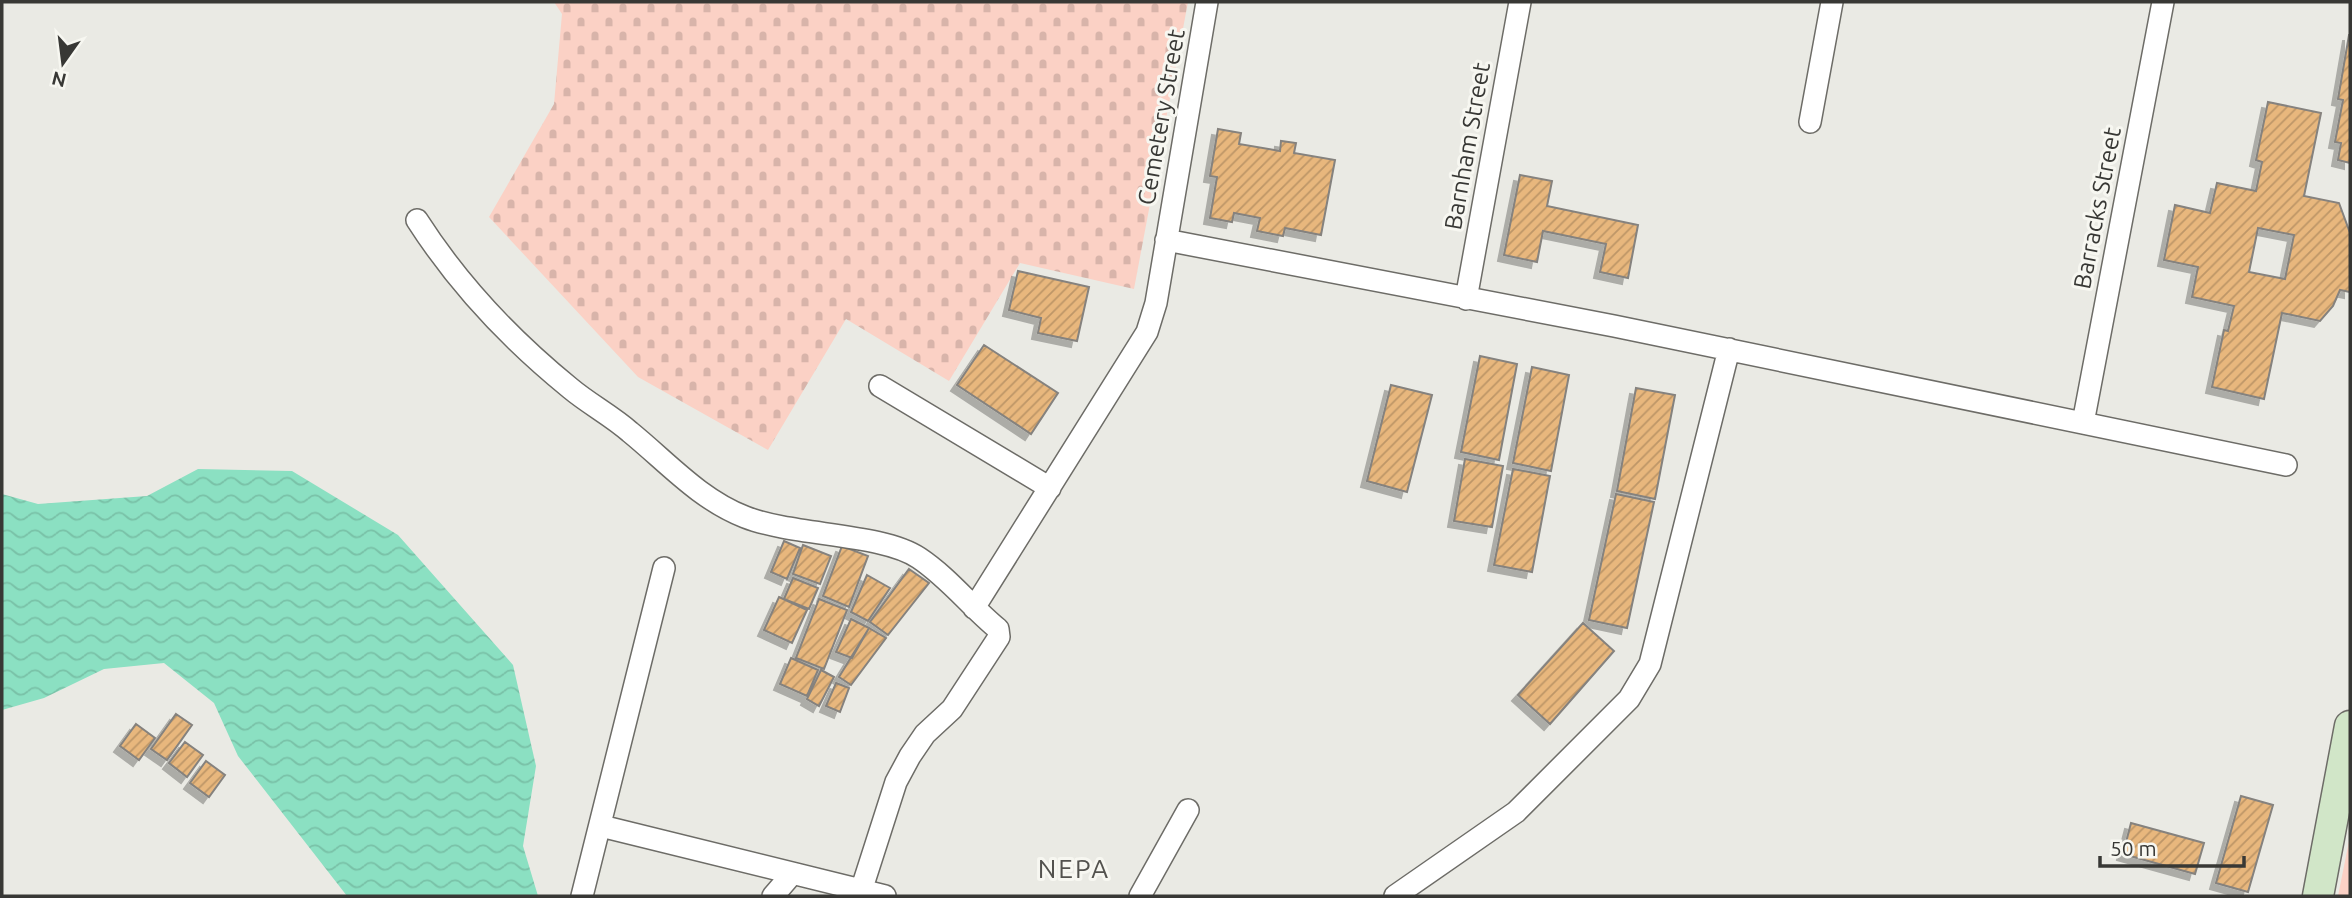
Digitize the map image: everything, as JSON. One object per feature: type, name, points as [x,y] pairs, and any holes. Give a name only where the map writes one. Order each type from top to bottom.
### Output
[{"type":"street","name":"Cemetery Street","points":[[974,608],[1147,331],[1156,303],[1207,2]]},
{"type":"street","name":"Barnham Street","points":[[1466,299],[1520,2]]},
{"type":"street","points":[[1810,122],[1832,2]]},
{"type":"street","name":"Barracks Street","points":[[2083,423],[2162,2]]},
{"type":"street","points":[[417,220],[453,272],[531,353],[572,390],[629,431],[698,490],[743,516],[784,529],[874,543],[918,557],[998,629],[999,637],[951,709],[925,734],[896,782],[861,891]]},
{"type":"street","points":[[1166,240],[1729,349],[2286,465]]},
{"type":"street","points":[[1395,896],[1516,812],[1629,699],[1650,664],[1729,349]]},
{"type":"street","points":[[880,386],[1050,488]]},
{"type":"street","points":[[582,896],[664,568]]},
{"type":"street","points":[[2318,896],[2350,726]]},
{"type":"street","points":[[1140,896],[1188,810]]},
{"type":"street","points":[[601,826],[886,896]]},
{"type":"street","points":[[773,896],[792,874]]},
{"type":"green space","points":[[554,2],[1188,2],[1134,289],[1020,263],[949,381],[846,319],[768,450],[638,377],[489,217],[554,104],[562,14]]},
{"type":"green space","points":[[2350,836],[2350,896],[2338,896]]},
{"type":"water","points":[[198,469],[292,471],[398,535],[513,665],[536,766],[523,846],[538,896],[347,896],[238,756],[214,703],[164,663],[104,669],[44,698],[2,710],[2,494],[38,504],[147,496]]},
{"type":"building","points":[[2349,35],[2350,163],[2338,160],[2341,143],[2335,142],[2343,100],[2338,99]]},
{"type":"building","points":[[2268,102],[2321,113],[2304,196],[2339,203],[2350,233],[2350,292],[2340,290],[2333,306],[2320,321],[2282,313],[2264,399],[2212,387],[2224,330],[2228,331],[2234,306],[2192,297],[2198,267],[2164,260],[2175,205],[2210,213],[2217,183],[2256,191],[2262,162],[2256,160]],"holes":[[[2258,228],[2294,235],[2285,279],[2249,272]]]},
{"type":"building","points":[[1218,129],[1241,133],[1239,144],[1280,151],[1281,141],[1296,143],[1294,153],[1335,160],[1321,235],[1285,228],[1283,236],[1257,231],[1260,218],[1234,213],[1232,222],[1210,218],[1217,177],[1210,176]]},
{"type":"building","points":[[1520,175],[1552,181],[1547,206],[1638,225],[1628,278],[1600,272],[1606,244],[1543,231],[1537,262],[1504,255]]},
{"type":"building","points":[[1018,271],[1089,287],[1077,341],[1038,333],[1041,318],[1009,310]]},
{"type":"building","points":[[984,345],[1058,393],[1031,434],[957,385]]},
{"type":"building","points":[[1480,356],[1517,364],[1499,460],[1461,452]]},
{"type":"building","points":[[1532,367],[1569,375],[1551,471],[1513,463]]},
{"type":"building","points":[[1391,385],[1432,395],[1407,492],[1367,481]]},
{"type":"building","points":[[1636,388],[1675,395],[1655,499],[1617,491]]},
{"type":"building","points":[[1465,459],[1503,466],[1492,527],[1454,521]]},
{"type":"building","points":[[1513,469],[1550,476],[1532,572],[1494,565]]},
{"type":"building","points":[[1616,494],[1654,502],[1627,628],[1589,620]]},
{"type":"building","points":[[784,541],[800,548],[787,579],[771,572]]},
{"type":"building","points":[[803,545],[831,556],[820,584],[793,574]]},
{"type":"building","points":[[842,546],[868,556],[849,607],[823,596]]},
{"type":"building","points":[[909,569],[929,583],[888,635],[870,622]]},
{"type":"building","points":[[867,575],[890,588],[868,621],[851,612]]},
{"type":"building","points":[[793,578],[818,588],[809,609],[784,599]]},
{"type":"building","points":[[779,597],[807,610],[792,643],[764,630]]},
{"type":"building","points":[[819,599],[847,610],[824,669],[796,658]]},
{"type":"building","points":[[851,619],[869,628],[852,658],[836,652]]},
{"type":"building","points":[[1583,623],[1614,651],[1550,724],[1518,695]]},
{"type":"building","points":[[869,628],[886,638],[851,685],[839,677]]},
{"type":"building","points":[[791,658],[818,670],[807,696],[780,684]]},
{"type":"building","points":[[821,670],[834,677],[819,706],[807,699]]},
{"type":"building","points":[[836,683],[849,688],[840,712],[826,706]]},
{"type":"building","points":[[176,714],[192,725],[167,760],[151,749]]},
{"type":"building","points":[[136,724],[155,738],[139,760],[120,746]]},
{"type":"building","points":[[185,742],[203,755],[187,777],[169,763]]},
{"type":"building","points":[[206,761],[225,775],[209,797],[190,783]]},
{"type":"building","points":[[2241,796],[2273,805],[2248,892],[2216,883]]},
{"type":"building","points":[[2131,823],[2204,843],[2195,874],[2123,854]]},
{"type":"district","name":"NEPA","points":[[1074,868]]}]
